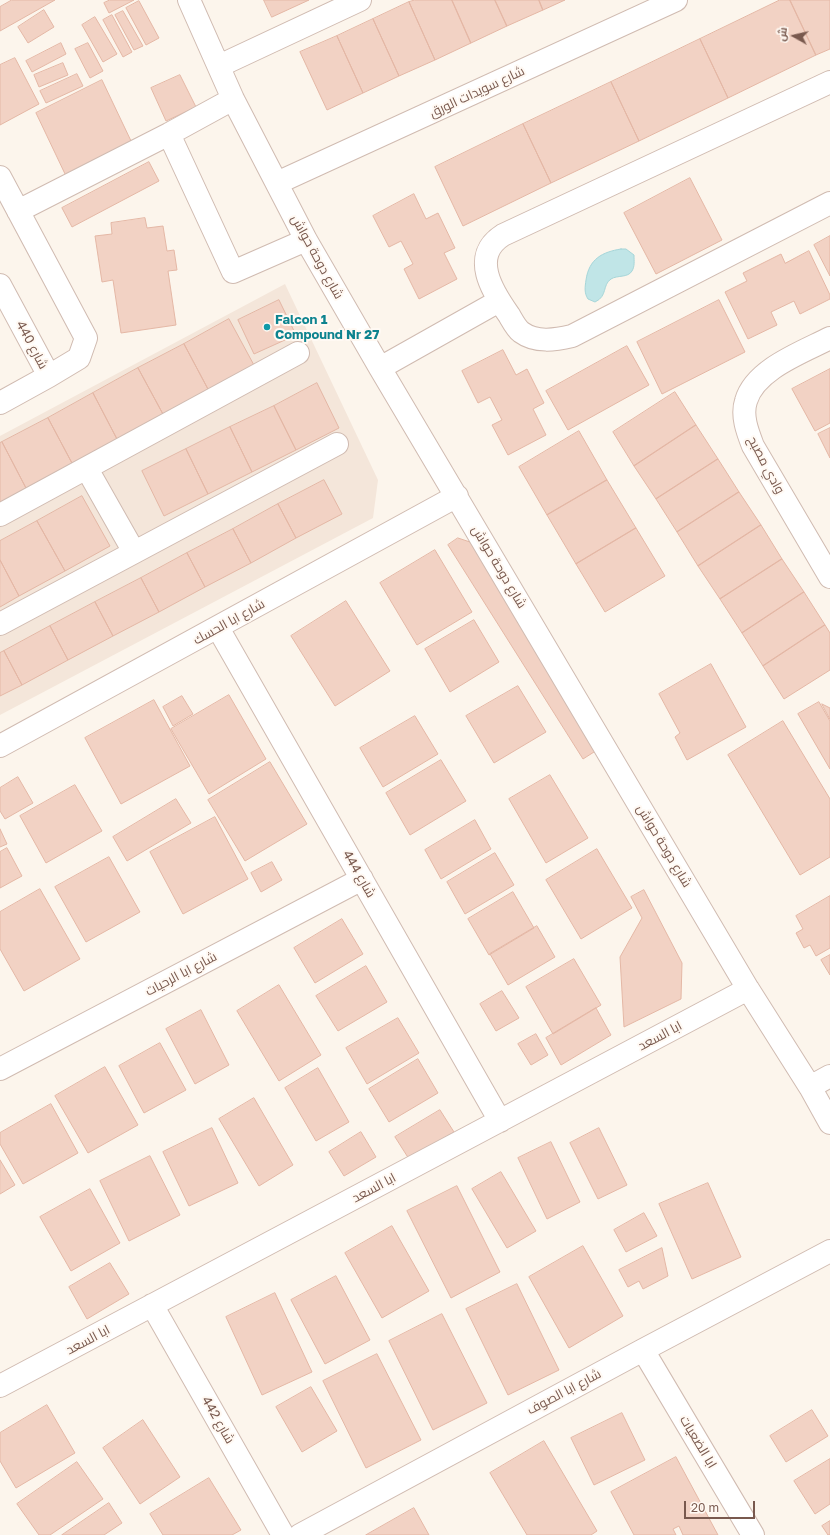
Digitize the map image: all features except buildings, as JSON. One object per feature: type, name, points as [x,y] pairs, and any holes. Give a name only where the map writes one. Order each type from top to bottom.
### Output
[{"type":"street","name":"شارع دوحة حواش","points":[[190,0],[233,99],[306,240],[380,368],[748,989],[810,1087],[830,1123]]},
{"type":"street","points":[[218,66],[360,0]]},
{"type":"street","name":"شارع سويدات الورق","points":[[277,183],[676,0]]},
{"type":"street","points":[[830,82],[503,235],[495,240],[488,251],[485,264],[499,301],[521,332],[537,339],[554,340],[572,336],[830,203]]},
{"type":"street","points":[[18,211],[169,134],[233,99]]},
{"type":"street","points":[[169,134],[233,272],[306,240]]},
{"type":"street","points":[[0,177],[86,338],[79,358],[49,376]]},
{"type":"street","name":"شارع 440","points":[[0,285],[49,376],[0,402]]},
{"type":"street","points":[[380,368],[499,301]]},
{"type":"street","name":"وادي مصبح","points":[[830,338],[775,367],[756,381],[745,402],[745,424],[753,446],[830,577]]},
{"type":"street","points":[[0,515],[298,353]]},
{"type":"street","points":[[0,624],[337,444]]},
{"type":"street","points":[[86,469],[134,552]]},
{"type":"street","name":"شارع ابا الحسك","points":[[0,746],[457,496]]},
{"type":"street","name":"شارع 444","points":[[218,628],[500,1121]]},
{"type":"street","name":"شارع ابا الرحيات","points":[[0,1069],[362,879]]},
{"type":"street","name":"ابا السعد","points":[[0,1386],[748,989]]},
{"type":"street","points":[[810,1087],[830,1076]]},
{"type":"street","name":"شارع ابا الصوف","points":[[300,1535],[830,1251]]},
{"type":"street","name":"شارع 442","points":[[152,1305],[283,1535]]},
{"type":"street","name":"ابا الضعيات","points":[[643,1350],[752,1535]]},
{"type":"shaded area","points":[[285,284],[378,480],[373,518],[0,715],[0,436]]},
{"type":"water","points":[[626,249],[634,255],[634,265],[632,271],[628,275],[616,277],[608,281],[602,297],[599,300],[595,302],[588,299],[585,288],[586,280],[593,262],[608,252]]},
{"type":"place","name":"Falcon 1 Compound Nr 27","points":[[267,327]]}]
